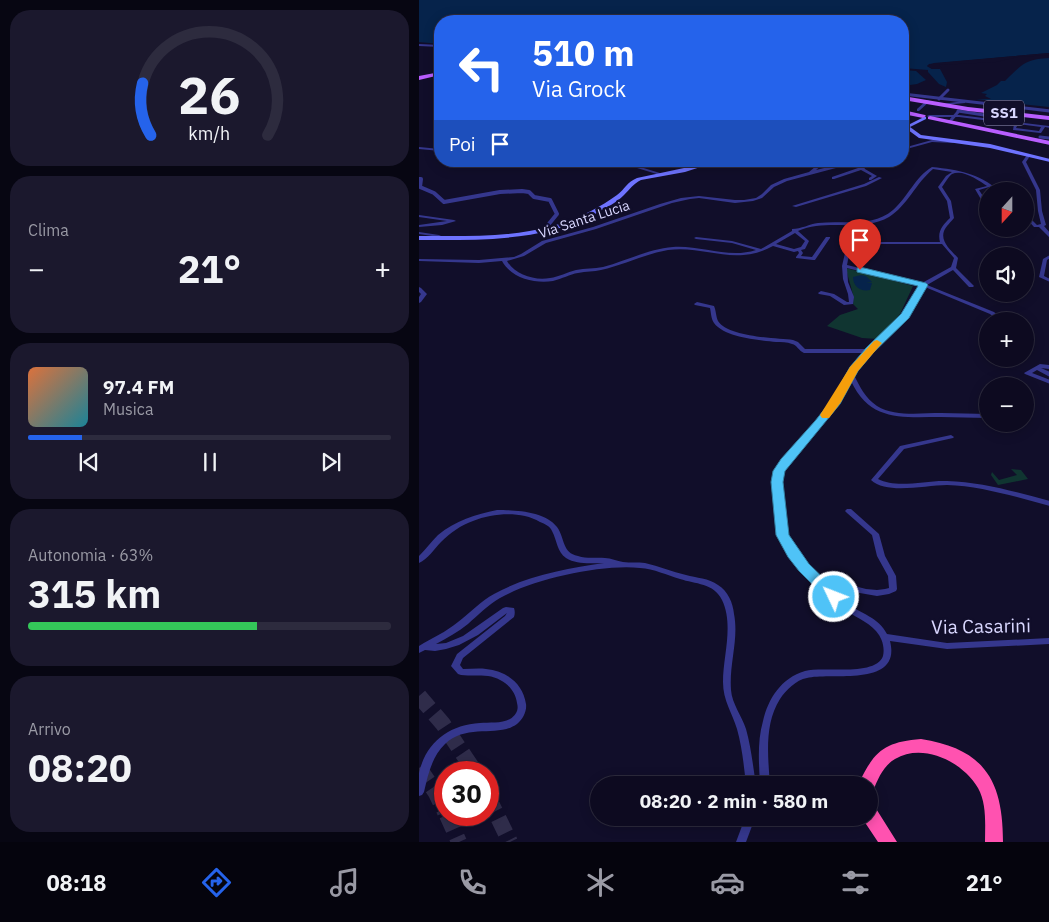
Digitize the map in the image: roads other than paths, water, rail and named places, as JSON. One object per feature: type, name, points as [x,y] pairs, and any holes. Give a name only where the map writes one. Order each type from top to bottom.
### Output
[{"type":"highway","points":[[871,776],[879,762],[895,751],[905,747],[925,746],[949,753],[973,768],[984,782],[993,808],[994,842]]},
{"type":"highway","points":[[877,826],[887,842]]},
{"type":"main road","points":[[419,78],[434,75]]},
{"type":"main road","name":"SS1","points":[[909,97],[999,112],[1026,120],[1049,118]]},
{"type":"main road","name":"SS1","points":[[909,113],[970,126],[1039,137],[1049,144]]},
{"type":"main road","points":[[909,126],[926,117]]},
{"type":"main road","points":[[909,128],[919,136],[966,142],[1049,161]]},
{"type":"main road","points":[[419,238],[523,234],[544,230],[592,213],[621,195],[632,182],[639,179],[695,167]]},
{"type":"street","points":[[419,45],[434,46]]},
{"type":"street","points":[[939,99],[948,90]]},
{"type":"street","points":[[909,96],[939,99],[960,106],[980,117],[1016,124],[1026,120],[1049,126]]},
{"type":"street","points":[[918,110],[928,101]]},
{"type":"street","points":[[951,120],[960,106]]},
{"type":"street","points":[[1026,120],[1029,109]]},
{"type":"street","points":[[926,117],[955,116],[970,118],[999,112],[1029,109],[1049,111]]},
{"type":"street","points":[[970,118],[973,114]]},
{"type":"street","points":[[1026,120],[1043,126],[1049,126]]},
{"type":"street","points":[[1016,124],[1014,129],[1039,137],[1049,138]]},
{"type":"street","points":[[1039,137],[1043,126]]},
{"type":"street","points":[[909,148],[932,142],[966,142]]},
{"type":"street","points":[[419,148],[434,149]]},
{"type":"street","points":[[1028,156],[1024,162],[1038,190],[1039,211],[1044,225],[1041,226]]},
{"type":"street","points":[[637,167],[661,174]]},
{"type":"street","name":"Via Santa Lucia","points":[[808,174],[817,167]]},
{"type":"street","name":"Via Santa Lucia","points":[[419,260],[504,260],[524,255],[541,243],[581,233],[684,198],[709,197],[737,202],[754,200],[764,196],[773,185],[795,177],[835,167]]},
{"type":"street","points":[[833,178],[863,168],[875,176],[860,183],[865,185]]},
{"type":"street","points":[[504,260],[511,270],[531,279],[543,280],[579,271],[602,268],[677,248],[740,254],[753,253],[793,230],[815,225],[880,220],[903,205],[919,179],[932,168],[957,171],[981,182]]},
{"type":"street","points":[[765,776],[764,735],[774,700],[779,693],[787,685],[808,674],[841,673],[879,667],[886,659],[889,650],[885,637],[876,624],[843,605],[808,572],[793,553],[783,535],[777,484],[779,471],[836,402],[851,375],[869,350],[905,316],[923,285],[953,268],[956,258],[943,243],[942,228],[950,221],[953,215],[949,201],[940,187],[949,174],[957,171]]},
{"type":"street","points":[[794,206],[865,185],[880,178]]},
{"type":"street","points":[[419,179],[421,180],[420,187],[434,193],[444,202],[506,192],[531,192],[534,197],[550,200],[557,214],[544,230]]},
{"type":"street","points":[[419,216],[454,221],[419,226]]},
{"type":"street","points":[[1034,223],[1037,226],[1041,226],[1049,236]]},
{"type":"street","points":[[771,244],[794,252],[799,250],[807,244],[807,240],[793,230]]},
{"type":"street","points":[[419,233],[433,236],[453,236],[456,238]]},
{"type":"street","points":[[696,238],[733,242],[761,250]]},
{"type":"street","points":[[799,250],[801,253],[798,257],[813,259],[828,238]]},
{"type":"street","points":[[821,294],[829,294],[844,304],[850,304],[852,298],[845,280],[844,266],[848,249],[856,243],[943,243]]},
{"type":"street","points":[[1049,256],[1045,259],[1041,276],[1049,282]]},
{"type":"street","points":[[844,266],[923,285],[990,312]]},
{"type":"street","points":[[953,268],[971,286]]},
{"type":"street","points":[[419,290],[424,294],[419,301]]},
{"type":"street","points":[[697,304],[712,307],[716,322],[727,330],[764,339],[794,342],[804,351],[869,350]]},
{"type":"street","points":[[1049,367],[1037,368],[1027,373],[1049,382]]},
{"type":"street","points":[[1037,368],[1049,375]]},
{"type":"street","points":[[851,375],[855,387],[867,402],[887,414],[906,416],[979,416]]},
{"type":"street","points":[[951,437],[902,447],[874,480],[910,486],[946,483],[988,489],[1049,504]]},
{"type":"street","points":[[419,560],[445,533],[457,526],[472,519],[512,512],[548,523],[557,532],[562,550],[571,556],[584,560],[610,561],[659,568],[686,578],[710,582],[720,590],[728,603],[730,636],[727,689],[729,703],[739,722],[749,776]]},
{"type":"street","points":[[808,572],[827,581],[865,591],[883,593],[893,589],[891,576],[881,556],[875,534],[849,512]]},
{"type":"street","points":[[421,648],[457,628],[496,597],[516,587],[575,571],[621,564]]},
{"type":"street","points":[[419,792],[429,757],[443,739],[462,729],[510,723],[521,714],[522,706],[515,685],[510,680],[485,673],[461,672],[455,666],[460,656],[509,618],[511,610],[505,610],[471,635],[452,645],[435,649],[421,648]]},
{"type":"street","name":"Via Casarini","points":[[885,637],[947,646],[1049,641]]},
{"type":"street","points":[[741,842],[747,826]]},
{"type":"water","points":[[419,0],[1049,0],[1049,53],[929,64],[927,66],[932,69],[940,69],[947,82],[946,87],[939,84],[928,70],[909,68],[909,15],[434,15],[434,43],[419,42]]},
{"type":"water","points":[[1049,58],[1049,107],[976,99],[991,99],[985,96],[987,94],[981,93],[1001,81],[1005,81],[1029,61]]},
{"type":"water","points":[[909,70],[916,71],[926,80],[909,85]]},
{"type":"water","points":[[866,276],[872,282],[866,282],[872,283],[870,290],[860,289],[854,283],[853,277]]},
{"type":"tunnel","points":[[419,696],[443,724],[468,761]]},
{"type":"tunnel","points":[[419,768],[434,790]]},
{"type":"tunnel","points":[[499,820],[510,842]]},
{"type":"tunnel","points":[[452,826],[459,842]]}]
